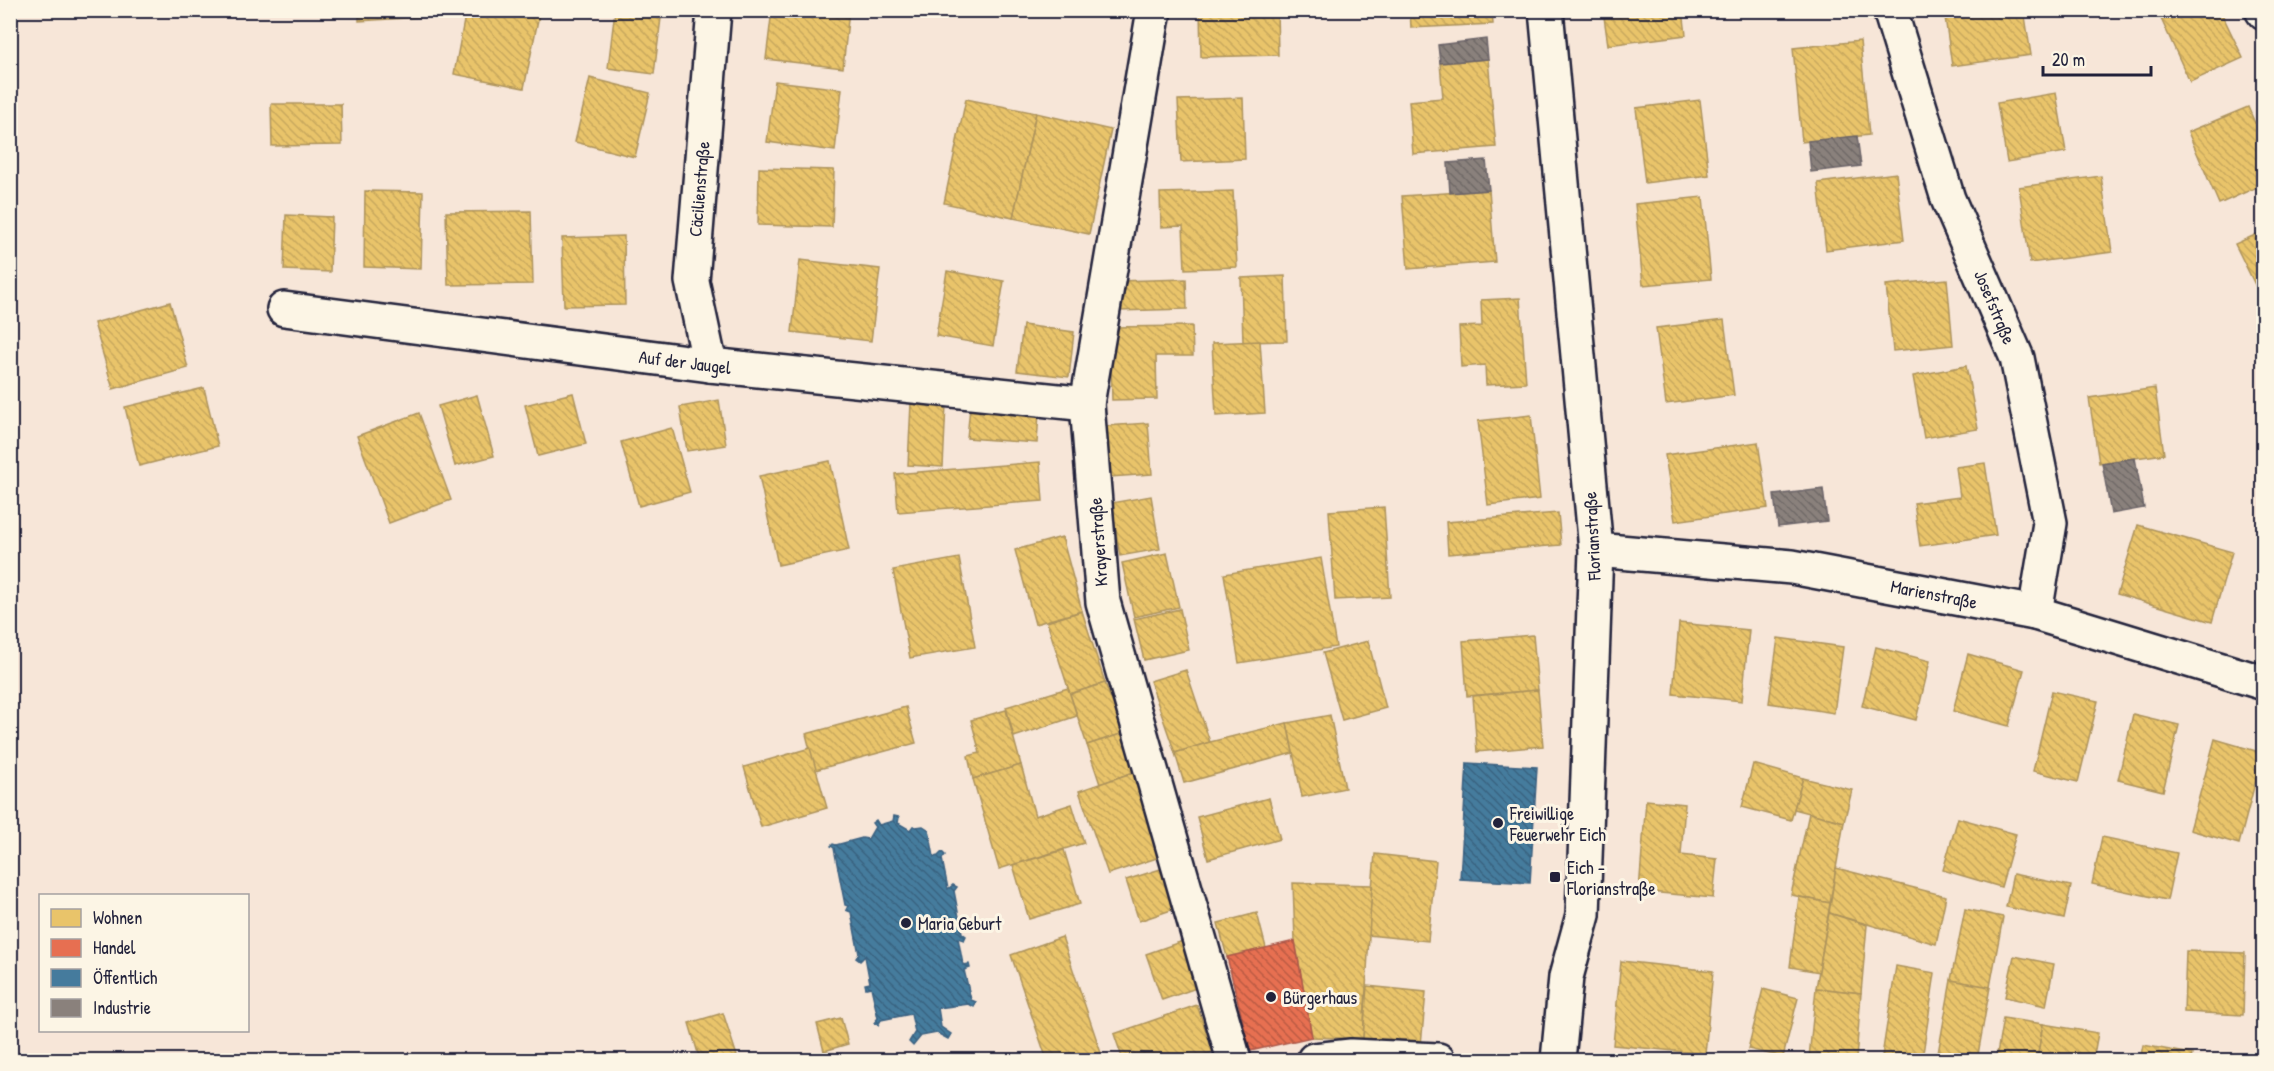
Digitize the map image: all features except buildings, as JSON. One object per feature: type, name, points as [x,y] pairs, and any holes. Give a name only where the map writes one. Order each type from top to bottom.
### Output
[{"type":"street","name":"Cäcilienstraße","points":[[710,365],[692,281],[714,10]]},
{"type":"street","name":"Krayerstraße","points":[[1154,10],[1087,404],[1103,602],[1234,1060]]},
{"type":"street","name":"Florianstraße","points":[[1546,10],[1596,550],[1583,915],[1566,977],[1558,1060]]},
{"type":"street","name":"Josefstraße","points":[[1890,10],[1948,199],[2018,358],[2050,523],[2035,613]]},
{"type":"street","name":"Auf der Jaugel","points":[[284,309],[710,365],[1087,404]]},
{"type":"street","name":"Marienstraße","points":[[1596,550],[1792,567],[2035,613],[2264,683]]},
{"type":"street","points":[[1314,1060],[1351,1056],[1437,1060]]},
{"type":"place","name":"Freiwillige Feuerwehr Eich","points":[[1498,823]]},
{"type":"place","name":"Eich - Florianstraße","points":[[1555,877]]},
{"type":"place","name":"Maria Geburt","points":[[906,923]]},
{"type":"place","name":"Bürgerhaus","points":[[1271,997]]}]
